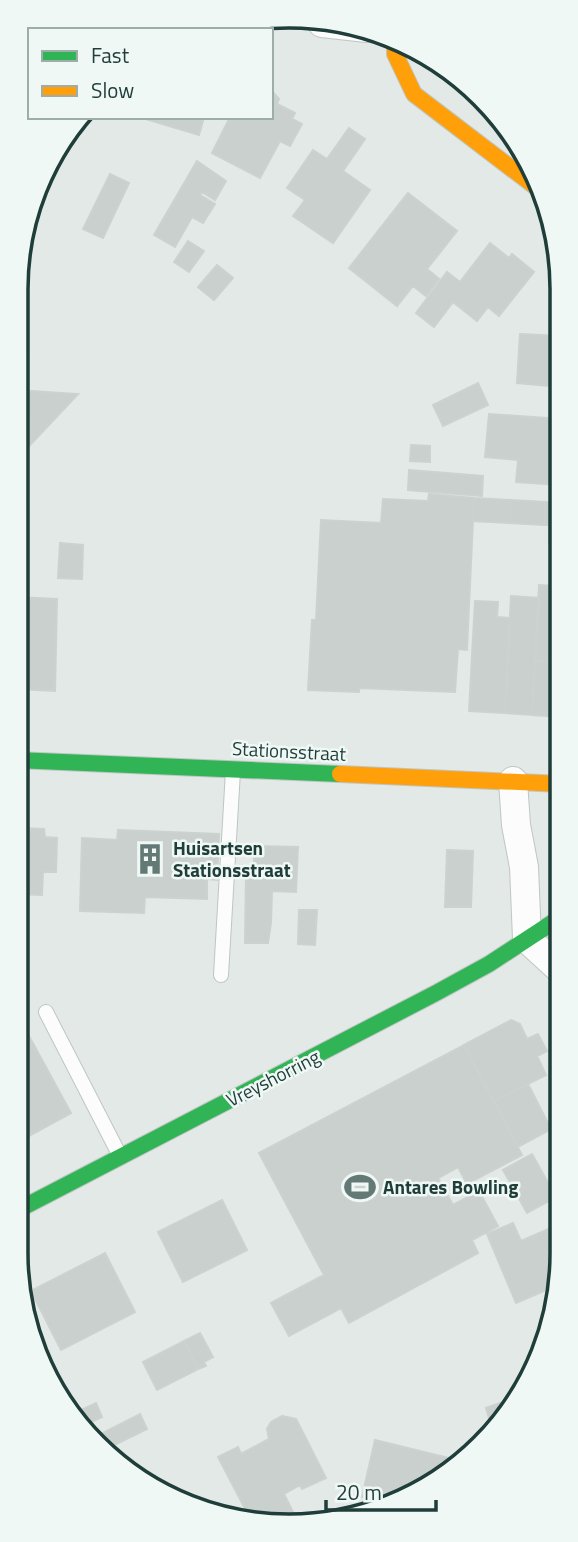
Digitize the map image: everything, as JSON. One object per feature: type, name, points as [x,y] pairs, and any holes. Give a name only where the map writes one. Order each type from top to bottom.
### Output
[{"type":"street","points":[[395,51],[415,94],[525,179]]},
{"type":"street","name":"Stationsstraat","points":[[28,760],[550,783]]},
{"type":"street","points":[[513,781],[516,825],[524,867],[527,939],[550,960]]},
{"type":"street","name":"Vreyshorring","points":[[28,1205],[436,993],[489,964],[550,924]]},
{"type":"lane","points":[[221,975],[233,769]]},
{"type":"lane","points":[[46,1012],[120,1157]]},
{"type":"building","points":[[273,92],[279,99],[277,104],[295,113],[292,119],[302,124],[290,146],[280,141],[260,178],[212,153],[229,119],[273,119]]},
{"type":"building","points":[[146,119],[203,119],[199,135]]},
{"type":"building","points":[[349,128],[365,139],[343,171],[370,190],[333,243],[293,216],[305,200],[287,188],[313,150],[327,159]]},
{"type":"building","points":[[197,161],[226,181],[215,200],[202,192],[200,195],[215,204],[203,223],[192,217],[175,247],[154,235]]},
{"type":"building","points":[[110,174],[129,183],[103,238],[83,229]]},
{"type":"building","points":[[408,193],[457,231],[427,269],[439,279],[426,296],[413,286],[397,306],[349,268]]},
{"type":"building","points":[[188,241],[204,251],[189,272],[174,262]]},
{"type":"building","points":[[490,243],[509,258],[512,254],[534,272],[499,316],[488,307],[477,321],[453,302],[434,327],[416,313],[447,272],[460,282]]},
{"type":"building","points":[[217,265],[233,278],[214,300],[198,287]]},
{"type":"building","points":[[520,334],[550,336],[550,386],[517,383]]},
{"type":"building","points":[[478,383],[488,405],[443,426],[433,405]]},
{"type":"building","points":[[28,391],[78,394],[28,447]]},
{"type":"building","points":[[489,414],[550,418],[550,484],[516,482],[518,460],[485,457]]},
{"type":"building","points":[[411,445],[430,446],[430,462],[410,461]]},
{"type":"building","points":[[409,470],[483,476],[482,496],[408,490]]},
{"type":"building","points":[[429,494],[474,498],[467,650],[458,649],[455,692],[359,688],[359,692],[308,690],[312,620],[316,620],[321,520],[381,523],[383,499],[428,501]]},
{"type":"building","points":[[474,498],[511,500],[510,523],[473,521]]},
{"type":"building","points":[[511,500],[545,502],[544,525],[510,523]]},
{"type":"building","points":[[545,502],[550,502],[550,543],[549,525],[544,525]]},
{"type":"building","points":[[60,543],[83,545],[82,579],[58,578]]},
{"type":"building","points":[[539,585],[550,586],[550,662],[535,661]]},
{"type":"building","points":[[511,596],[539,598],[532,715],[505,713]]},
{"type":"building","points":[[28,598],[57,599],[55,691],[28,690]]},
{"type":"building","points":[[475,601],[498,602],[497,617],[510,618],[505,713],[469,711]]},
{"type":"building","points":[[535,661],[550,662],[550,716],[532,715]]},
{"type":"building","points":[[28,828],[44,829],[45,837],[57,838],[56,872],[43,872],[42,895],[28,894]]},
{"type":"building","name":"Huisartsen Stationsstraat","points":[[118,830],[219,834],[217,880],[207,879],[207,899],[145,897],[144,913],[80,911],[82,838],[117,840]]},
{"type":"building","points":[[254,846],[298,847],[296,892],[272,891],[268,943],[245,943],[246,873],[254,874]]},
{"type":"building","points":[[447,850],[473,851],[471,907],[445,907]]},
{"type":"building","points":[[299,910],[317,910],[315,945],[298,944]]},
{"type":"building","points":[[511,1020],[520,1024],[527,1039],[538,1034],[547,1051],[537,1056],[546,1075],[494,1101],[464,1045]]},
{"type":"building","points":[[28,1034],[71,1113],[28,1136]]},
{"type":"building","name":"Antares Bowling","points":[[464,1045],[522,1155],[467,1184],[458,1167],[438,1178],[453,1205],[479,1191],[498,1226],[472,1240],[478,1253],[349,1323],[341,1308],[289,1336],[271,1303],[324,1275],[259,1153]]},
{"type":"building","points":[[528,1084],[550,1130],[518,1147],[494,1101]]},
{"type":"building","points":[[532,1154],[550,1186],[550,1200],[527,1213],[503,1170]]},
{"type":"building","points":[[222,1200],[247,1250],[183,1282],[158,1232]]},
{"type":"building","points":[[513,1223],[521,1241],[550,1228],[548,1289],[516,1303],[487,1234]]},
{"type":"building","points":[[105,1253],[135,1312],[61,1350],[31,1291]]},
{"type":"building","points":[[200,1333],[213,1357],[204,1362],[206,1366],[198,1369],[184,1341]]},
{"type":"building","points":[[184,1341],[198,1369],[157,1390],[143,1362]]},
{"type":"building","points":[[503,1402],[489,1420],[486,1408]]},
{"type":"building","points":[[96,1403],[102,1417],[91,1422],[81,1410]]},
{"type":"building","points":[[140,1414],[147,1429],[113,1446],[101,1434]]},
{"type":"building","points":[[282,1416],[296,1419],[326,1478],[302,1489],[300,1485],[284,1494],[294,1514],[246,1510],[218,1457],[238,1447],[241,1454],[269,1439],[267,1429],[271,1422]]},
{"type":"building","points":[[375,1440],[450,1458],[419,1479],[389,1494],[374,1500],[362,1497]]},
{"type":"traffic: fast","points":[[28,761],[340,774]]},
{"type":"traffic: fast","points":[[28,1205],[436,993],[489,964],[550,924]]},
{"type":"traffic: slow","points":[[395,51],[414,94],[525,179]]},
{"type":"traffic: slow","points":[[340,774],[550,784]]},
{"type":"place","name":"Huisartsen Stationsstraat","points":[[150,859]]},
{"type":"place","name":"Antares Bowling","points":[[360,1187]]}]
